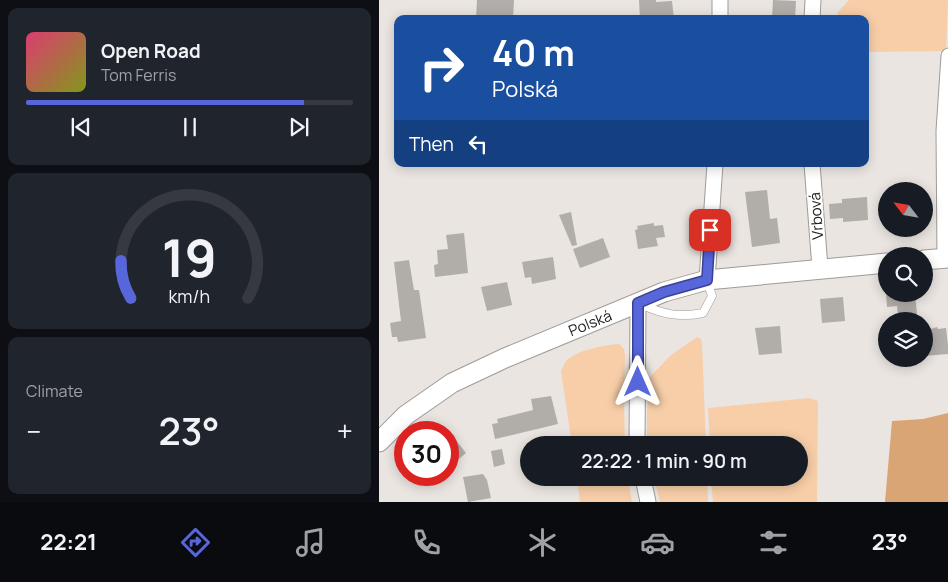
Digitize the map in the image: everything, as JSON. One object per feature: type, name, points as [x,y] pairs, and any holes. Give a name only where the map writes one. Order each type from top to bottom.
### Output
[{"type":"street","points":[[720,0],[720,15]]},
{"type":"street","points":[[812,15],[813,0]]},
{"type":"street","points":[[933,259],[947,258],[944,131],[948,56]]},
{"type":"street","points":[[707,280],[715,167]]},
{"type":"street","name":"Vrbová","points":[[812,167],[820,268]]},
{"type":"street","name":"Polská","points":[[379,442],[406,415],[452,383],[505,358],[664,292],[707,280],[878,264]]},
{"type":"street","points":[[637,436],[638,303]]},
{"type":"street","points":[[645,486],[648,502]]},
{"type":"lane","points":[[638,303],[658,312],[685,317],[703,313],[712,296],[707,280]]},
{"type":"shaded area","points":[[849,0],[948,0],[946,51],[869,52],[869,15],[838,15]]},
{"type":"shaded area","points":[[697,337],[701,339],[706,436],[647,436],[649,378],[671,355]]},
{"type":"shaded area","points":[[619,344],[624,349],[625,436],[571,436],[561,371],[567,360],[572,356],[599,347]]},
{"type":"shaded area","points":[[809,398],[818,401],[817,502],[713,502],[712,486],[808,486],[808,436],[710,436],[708,408]]},
{"type":"shaded area","points":[[948,413],[948,502],[885,502],[892,421],[923,419]]},
{"type":"shaded area","points":[[578,486],[629,486],[632,502],[580,502]]},
{"type":"shaded area","points":[[656,486],[707,486],[708,502],[660,502]]},
{"type":"building","points":[[477,0],[514,0],[513,15],[476,15]]},
{"type":"building","points":[[639,0],[672,1],[674,15],[640,15]]},
{"type":"building","points":[[773,0],[796,1],[795,15],[772,15]]},
{"type":"building","points":[[767,190],[770,219],[777,218],[780,243],[752,247],[745,192]]},
{"type":"building","points":[[867,197],[868,220],[843,222],[843,218],[830,219],[829,204],[842,203],[842,199]]},
{"type":"building","points":[[571,212],[577,245],[572,246],[559,215]]},
{"type":"building","points":[[654,223],[654,226],[663,225],[665,237],[656,238],[658,246],[638,249],[635,230],[638,229],[637,226]]},
{"type":"building","points":[[464,233],[468,273],[435,277],[434,265],[438,264],[437,250],[448,249],[446,235]]},
{"type":"building","points":[[603,238],[610,257],[580,268],[573,249]]},
{"type":"building","points":[[553,257],[556,279],[532,284],[531,277],[525,278],[522,262]]},
{"type":"building","points":[[409,260],[414,290],[419,290],[426,338],[398,342],[397,337],[392,337],[390,323],[401,321],[394,262]]},
{"type":"building","points":[[507,282],[512,305],[487,311],[481,287]]},
{"type":"building","points":[[843,297],[845,321],[822,323],[820,299]]},
{"type":"building","points":[[887,302],[916,302],[917,312],[898,312],[897,306],[887,307]]},
{"type":"building","points":[[780,326],[782,353],[759,355],[755,328]]},
{"type":"building","points":[[933,328],[946,328],[949,354],[933,355]]},
{"type":"building","points":[[551,396],[558,424],[495,439],[492,424],[498,423],[497,419],[533,410],[531,399]]},
{"type":"building","points":[[459,444],[466,453],[459,459]]},
{"type":"building","points":[[502,449],[505,464],[494,467],[491,451]]},
{"type":"building","points":[[483,474],[487,480],[491,498],[468,502],[463,477]]},
{"type":"route","points":[[638,382],[638,303],[664,292],[707,280],[710,230]]}]
